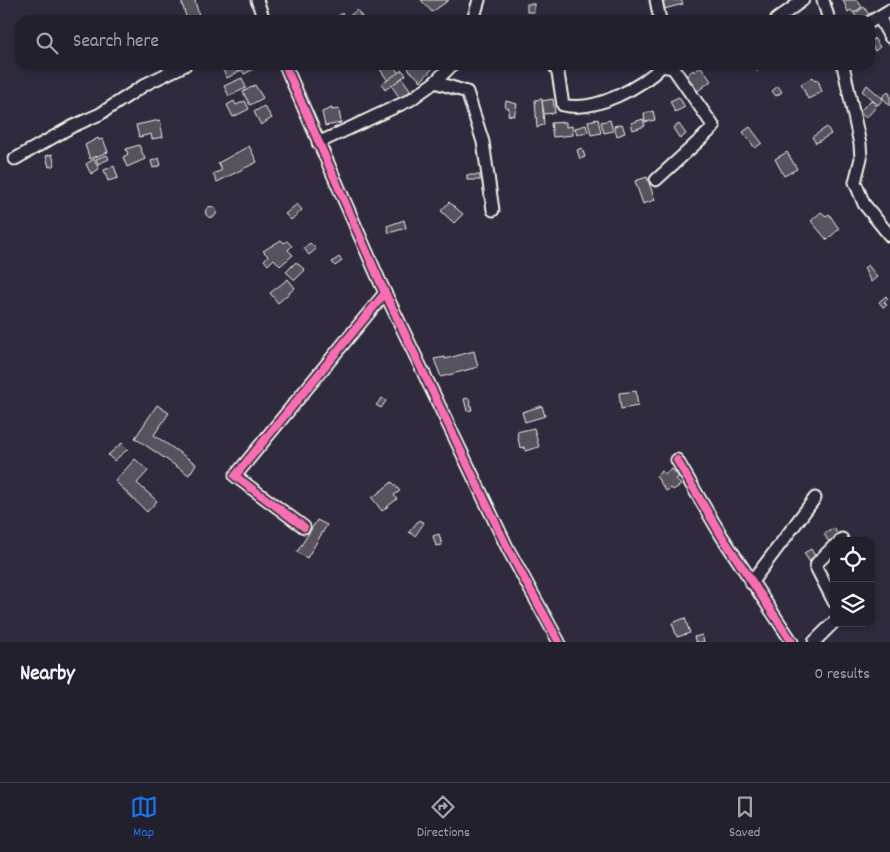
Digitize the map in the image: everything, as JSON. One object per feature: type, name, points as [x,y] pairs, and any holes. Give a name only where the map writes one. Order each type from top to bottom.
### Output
[{"type":"street","points":[[257,0],[262,15]]},
{"type":"street","points":[[474,15],[479,0]]},
{"type":"street","points":[[656,0],[659,15]]},
{"type":"street","points":[[783,15],[803,0]]},
{"type":"street","points":[[823,0],[828,15]]},
{"type":"street","points":[[875,19],[890,10]]},
{"type":"street","points":[[875,21],[890,37]]},
{"type":"street","points":[[15,159],[71,126],[100,114],[146,84],[175,70]]},
{"type":"street","points":[[287,70],[385,293],[508,549],[559,642]]},
{"type":"street","points":[[318,143],[410,100],[435,82],[447,70]]},
{"type":"street","points":[[556,70],[563,105],[572,108],[620,95],[656,70]]},
{"type":"street","points":[[656,180],[714,127],[675,70]]},
{"type":"street","points":[[844,70],[860,144],[861,158],[855,182],[864,204],[890,236]]},
{"type":"street","points":[[435,82],[467,92],[483,142],[493,210]]},
{"type":"street","points":[[304,527],[235,476],[385,293]]},
{"type":"street","points":[[677,460],[751,582],[792,642]]},
{"type":"street","points":[[751,582],[815,498]]},
{"type":"street","points":[[830,551],[817,563],[816,567],[830,594]]},
{"type":"street","points":[[814,642],[830,626]]},
{"type":"building","points":[[181,0],[195,0],[199,15],[186,15]]},
{"type":"building","points":[[421,0],[449,0],[432,12]]},
{"type":"building","points":[[681,0],[683,4],[664,9],[660,1]]},
{"type":"building","points":[[843,0],[857,0],[862,7],[853,13],[851,10],[848,12]]},
{"type":"building","points":[[527,4],[534,4],[534,12],[527,12]]},
{"type":"building","points":[[864,7],[869,15],[855,15]]},
{"type":"building","points":[[357,10],[360,15],[351,15]]},
{"type":"building","points":[[875,40],[880,47],[875,51]]},
{"type":"building","points":[[223,70],[242,70],[227,78]]},
{"type":"building","points":[[242,70],[252,70],[244,74]]},
{"type":"building","points":[[380,70],[396,70],[411,91],[400,98]]},
{"type":"building","points":[[402,70],[406,75],[385,90],[382,84]]},
{"type":"building","points":[[409,70],[431,70],[421,81]]},
{"type":"building","points":[[693,70],[694,72],[703,70],[711,81],[695,93],[684,78]]},
{"type":"building","points":[[813,77],[815,81],[818,80],[822,92],[808,99],[801,84]]},
{"type":"building","points":[[242,78],[246,88],[229,96],[224,86]]},
{"type":"building","points":[[255,85],[263,98],[250,105],[243,92]]},
{"type":"building","points":[[867,85],[883,99],[878,105],[862,91]]},
{"type":"building","points":[[778,86],[782,92],[776,96],[772,91]]},
{"type":"building","points":[[888,92],[890,94],[890,106],[882,97]]},
{"type":"building","points":[[679,97],[685,107],[675,112],[670,101]]},
{"type":"building","points":[[542,99],[544,124],[537,128],[535,100]]},
{"type":"building","points":[[553,99],[555,113],[544,114],[542,101]]},
{"type":"building","points":[[871,100],[877,106],[866,118],[859,112]]},
{"type":"building","points":[[234,101],[236,105],[245,101],[249,109],[233,117],[227,105]]},
{"type":"building","points":[[506,101],[517,104],[514,116],[508,115],[509,108],[505,107]]},
{"type":"building","points":[[264,106],[272,118],[261,125],[254,112]]},
{"type":"building","points":[[332,108],[332,110],[339,109],[341,123],[325,126],[322,112]]},
{"type":"building","points":[[653,111],[655,120],[645,122],[644,113]]},
{"type":"building","points":[[598,119],[601,133],[591,135],[588,121]]},
{"type":"building","points":[[643,119],[645,126],[633,130],[631,123]]},
{"type":"building","points":[[160,120],[163,137],[152,139],[151,134],[139,137],[136,125]]},
{"type":"building","points":[[610,120],[613,131],[604,133],[601,122]]},
{"type":"building","points":[[566,122],[566,127],[572,126],[573,135],[553,137],[551,123]]},
{"type":"building","points":[[622,124],[625,133],[617,136],[614,126]]},
{"type":"building","points":[[679,124],[686,134],[680,139],[673,128]]},
{"type":"building","points":[[586,125],[588,132],[577,135],[575,128]]},
{"type":"building","points":[[750,127],[762,143],[755,148],[743,132]]},
{"type":"building","points":[[827,127],[831,134],[816,143],[812,137]]},
{"type":"building","points":[[98,138],[99,140],[103,139],[108,152],[90,159],[85,145]]},
{"type":"building","points":[[139,145],[145,159],[127,167],[123,157],[128,154],[126,149]]},
{"type":"building","points":[[249,146],[257,162],[217,182],[213,174],[222,170],[218,163]]},
{"type":"building","points":[[582,148],[585,157],[580,159],[577,150]]},
{"type":"building","points":[[787,152],[797,169],[784,176],[775,159]]},
{"type":"building","points":[[52,154],[55,165],[49,167],[46,156]]},
{"type":"building","points":[[107,155],[109,159],[98,164],[96,159]]},
{"type":"building","points":[[159,158],[161,165],[153,168],[151,161]]},
{"type":"building","points":[[94,159],[99,169],[91,174],[86,164]]},
{"type":"building","points":[[114,166],[118,178],[108,181],[104,170]]},
{"type":"building","points":[[467,175],[480,175],[480,180],[467,180]]},
{"type":"building","points":[[647,177],[655,200],[643,204],[635,181]]},
{"type":"building","points":[[449,202],[463,214],[454,223],[441,211]]},
{"type":"building","points":[[297,204],[302,210],[291,220],[285,214]]},
{"type":"building","points":[[211,206],[217,212],[211,218],[205,212]]},
{"type":"building","points":[[821,212],[826,216],[829,214],[839,229],[827,240],[811,221]]},
{"type":"building","points":[[404,220],[406,228],[389,233],[387,226]]},
{"type":"building","points":[[281,240],[284,243],[287,241],[292,246],[288,250],[293,255],[280,266],[274,259],[268,265],[264,260],[268,256],[263,251]]},
{"type":"building","points":[[310,243],[316,249],[309,255],[304,248]]},
{"type":"building","points":[[339,257],[342,261],[335,266],[332,262]]},
{"type":"building","points":[[296,262],[305,270],[295,280],[286,272]]},
{"type":"building","points":[[868,265],[877,277],[871,282],[864,268]]},
{"type":"building","points":[[288,279],[295,288],[278,303],[270,293]]},
{"type":"building","points":[[886,296],[888,299],[884,302],[887,305],[883,307],[879,302]]},
{"type":"building","points":[[474,351],[478,367],[441,377],[434,359],[445,357],[445,359]]},
{"type":"building","points":[[636,391],[638,406],[621,409],[619,393]]},
{"type":"building","points":[[382,398],[386,401],[381,408],[376,405]]},
{"type":"building","points":[[469,398],[472,410],[467,411],[464,399]]},
{"type":"building","points":[[157,405],[169,413],[154,435],[196,464],[189,475],[135,438]]},
{"type":"building","points":[[542,406],[545,416],[525,422],[522,412]]},
{"type":"building","points":[[534,428],[539,447],[525,451],[524,447],[520,448],[517,432]]},
{"type":"building","points":[[122,443],[128,449],[114,461],[108,455]]},
{"type":"building","points":[[135,459],[148,471],[137,483],[157,501],[147,512],[115,481]]},
{"type":"building","points":[[672,469],[679,477],[676,479],[681,485],[673,490],[671,488],[666,491],[656,476],[662,471],[664,474]]},
{"type":"building","points":[[392,482],[400,491],[394,495],[397,499],[382,511],[372,498]]},
{"type":"building","points":[[317,520],[327,525],[307,558],[297,552]]},
{"type":"building","points":[[419,520],[424,523],[415,536],[409,532]]},
{"type":"building","points":[[834,528],[839,537],[830,537],[830,544],[824,534]]},
{"type":"building","points":[[439,534],[442,545],[436,546],[433,536]]},
{"type":"building","points":[[811,549],[818,561],[811,564],[804,553]]},
{"type":"building","points":[[685,618],[690,633],[677,637],[672,623]]},
{"type":"building","points":[[702,635],[704,642],[696,642],[694,637]]},
{"type":"cycle path","points":[[287,70],[380,282],[508,549],[559,642]]},
{"type":"cycle path","points":[[304,527],[235,476],[385,293]]},
{"type":"cycle path","points":[[677,460],[721,535],[792,642]]}]
